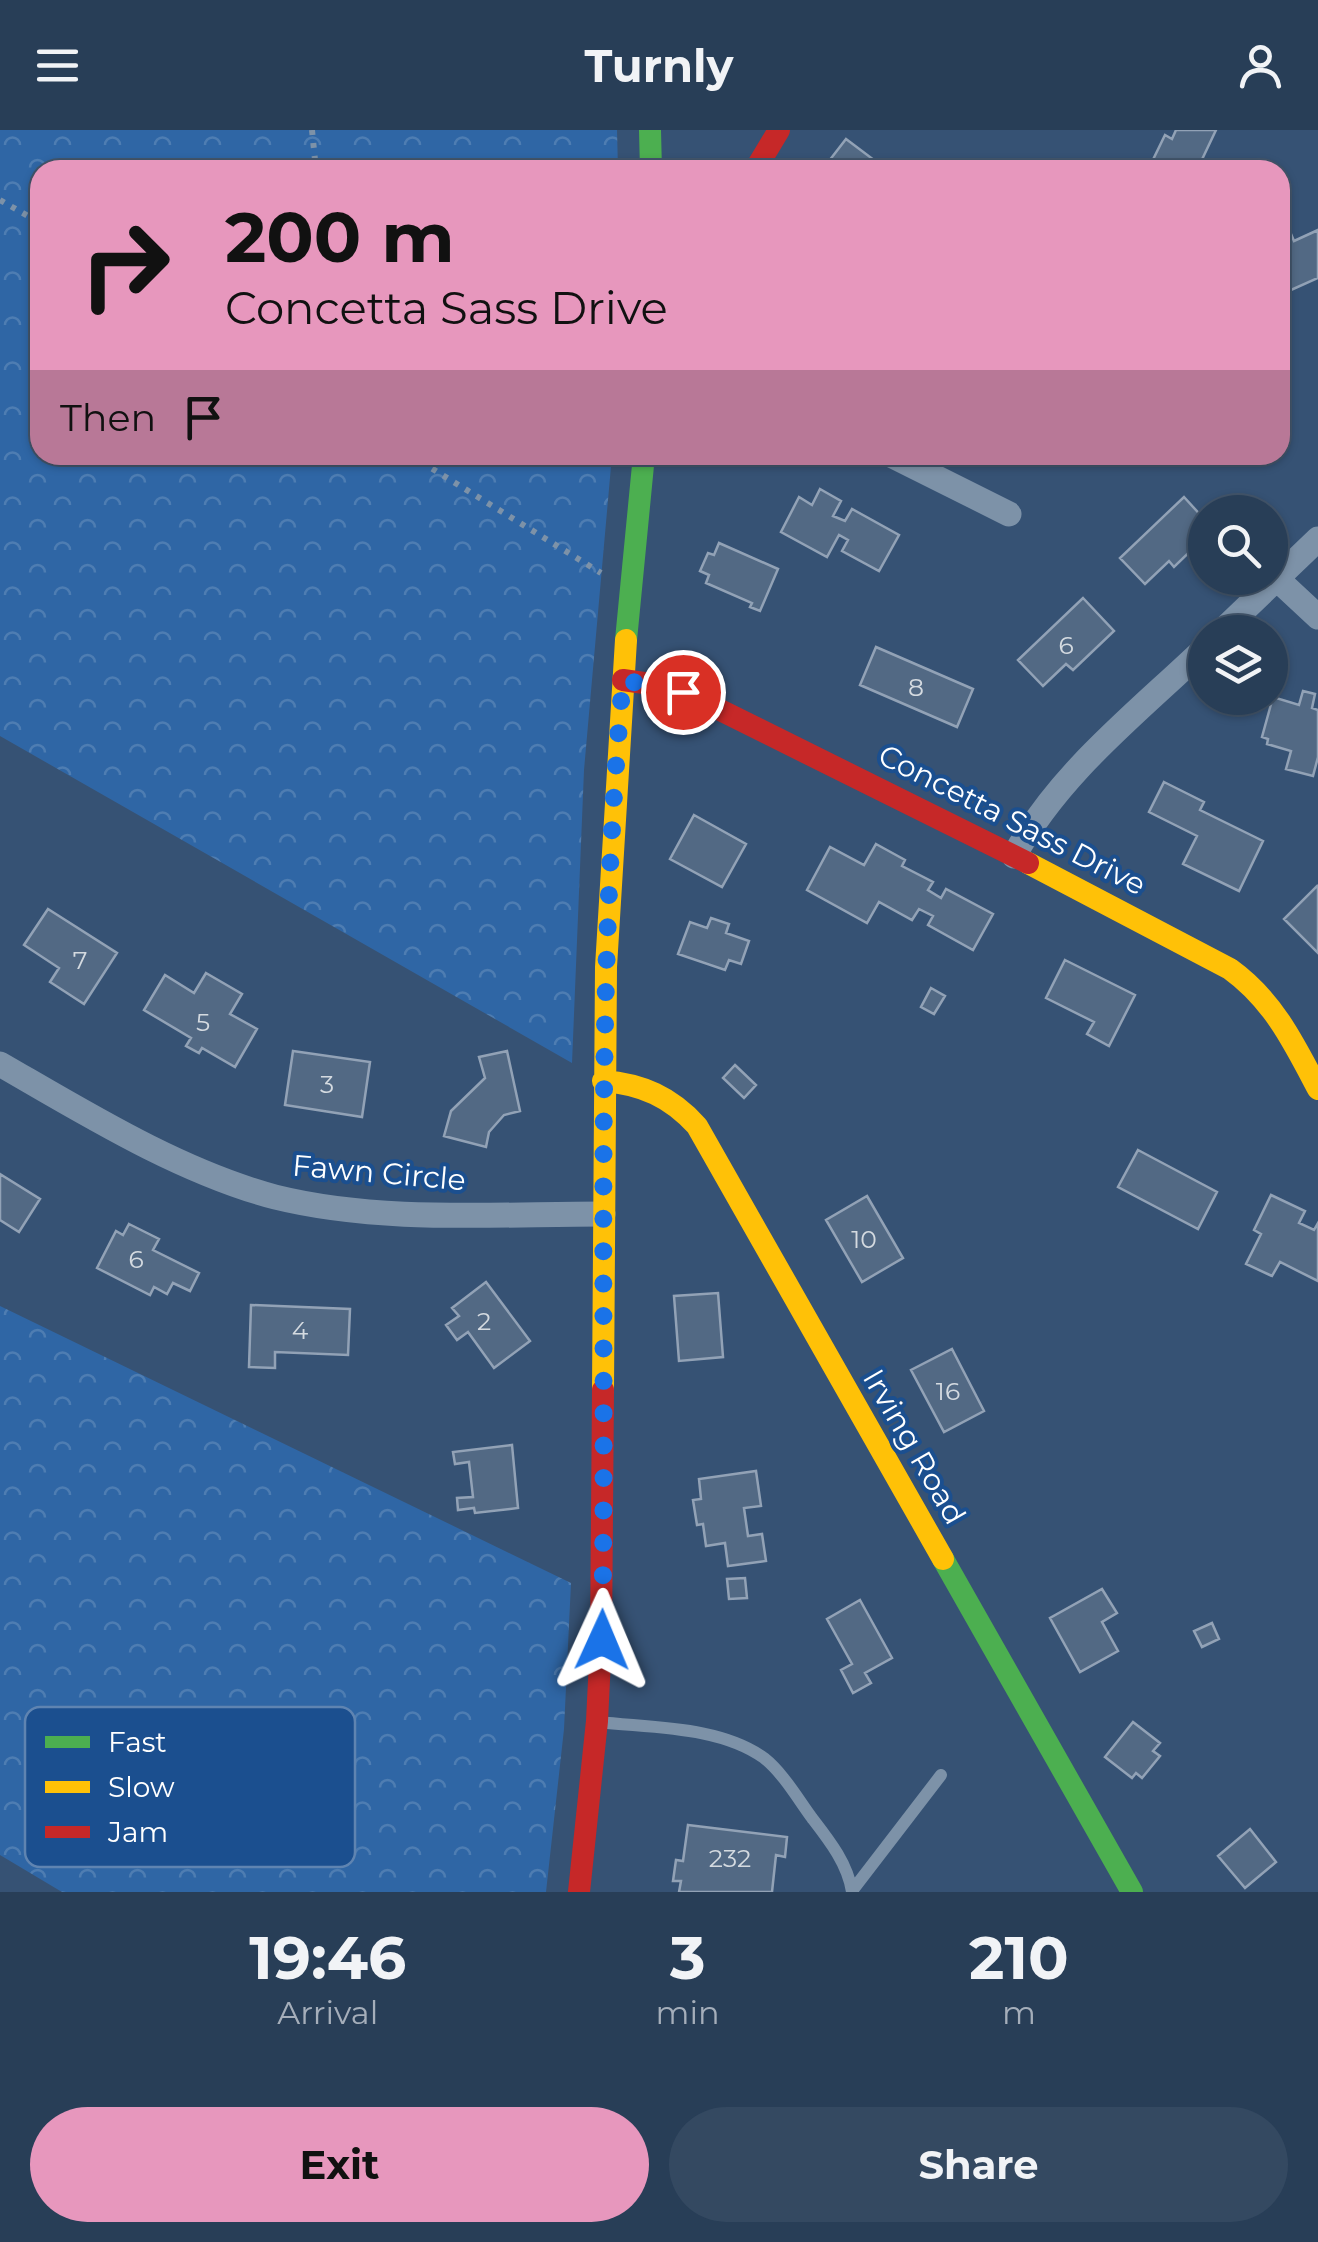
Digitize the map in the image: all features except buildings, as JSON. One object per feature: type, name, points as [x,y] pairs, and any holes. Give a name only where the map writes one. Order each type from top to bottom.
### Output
[{"type":"street","points":[[650,130],[651,160]]},
{"type":"street","points":[[761,160],[779,130]]},
{"type":"street","points":[[579,1892],[597,1721],[603,1593],[604,1082],[610,860],[643,465]]},
{"type":"street","points":[[633,569],[652,465]]},
{"type":"street","points":[[911,465],[1008,514]]},
{"type":"street","points":[[1288,568],[1318,539]]},
{"type":"street","points":[[1288,589],[1318,616]]},
{"type":"street","points":[[1239,615],[1260,595]]},
{"type":"street","points":[[1014,856],[1038,814],[1058,790],[1188,664]]},
{"type":"street","name":"Concetta Sass Drive","points":[[623,680],[683,692],[1014,856],[1244,978],[1281,1018],[1318,1089]]},
{"type":"street","name":"Fawn Circle","points":[[0,1064],[128,1135],[218,1177],[277,1197],[338,1208],[414,1212],[603,1214]]},
{"type":"street","name":"Irving Road","points":[[604,1082],[631,1084],[663,1095],[697,1126],[1131,1892]]},
{"type":"lane","points":[[597,1721],[733,1742],[764,1758],[833,1846],[852,1891]]},
{"type":"lane","points":[[852,1891],[941,1775]]},
{"type":"path","points":[[312,130],[315,160]]},
{"type":"path","points":[[0,200],[30,216]]},
{"type":"path","points":[[426,465],[602,574],[633,569]]},
{"type":"green space","points":[[0,130],[617,130],[618,160],[30,160],[30,465],[611,465],[584,770],[572,1063],[0,736]]},
{"type":"green space","points":[[0,1306],[571,1583],[564,1729],[546,1892],[62,1892],[0,1855]]},
{"type":"traffic: fast","points":[[650,130],[651,160]]},
{"type":"traffic: fast","points":[[626,640],[643,465]]},
{"type":"traffic: fast","points":[[943,1559],[1132,1892]]},
{"type":"traffic: slow","points":[[603,1390],[606,967],[626,640]]},
{"type":"traffic: slow","points":[[1028,863],[1230,969],[1270,1008],[1318,1089]]},
{"type":"traffic: slow","points":[[603,1081],[655,1094],[697,1126],[943,1559]]},
{"type":"traffic: jam","points":[[761,160],[779,130]]},
{"type":"traffic: jam","points":[[623,680],[665,686],[700,700],[1028,863]]},
{"type":"traffic: jam","points":[[579,1892],[597,1721],[601,1640],[603,1390]]},
{"type":"route","points":[[602,1640],[605,995],[616,756],[623,680],[683,692]]}]
